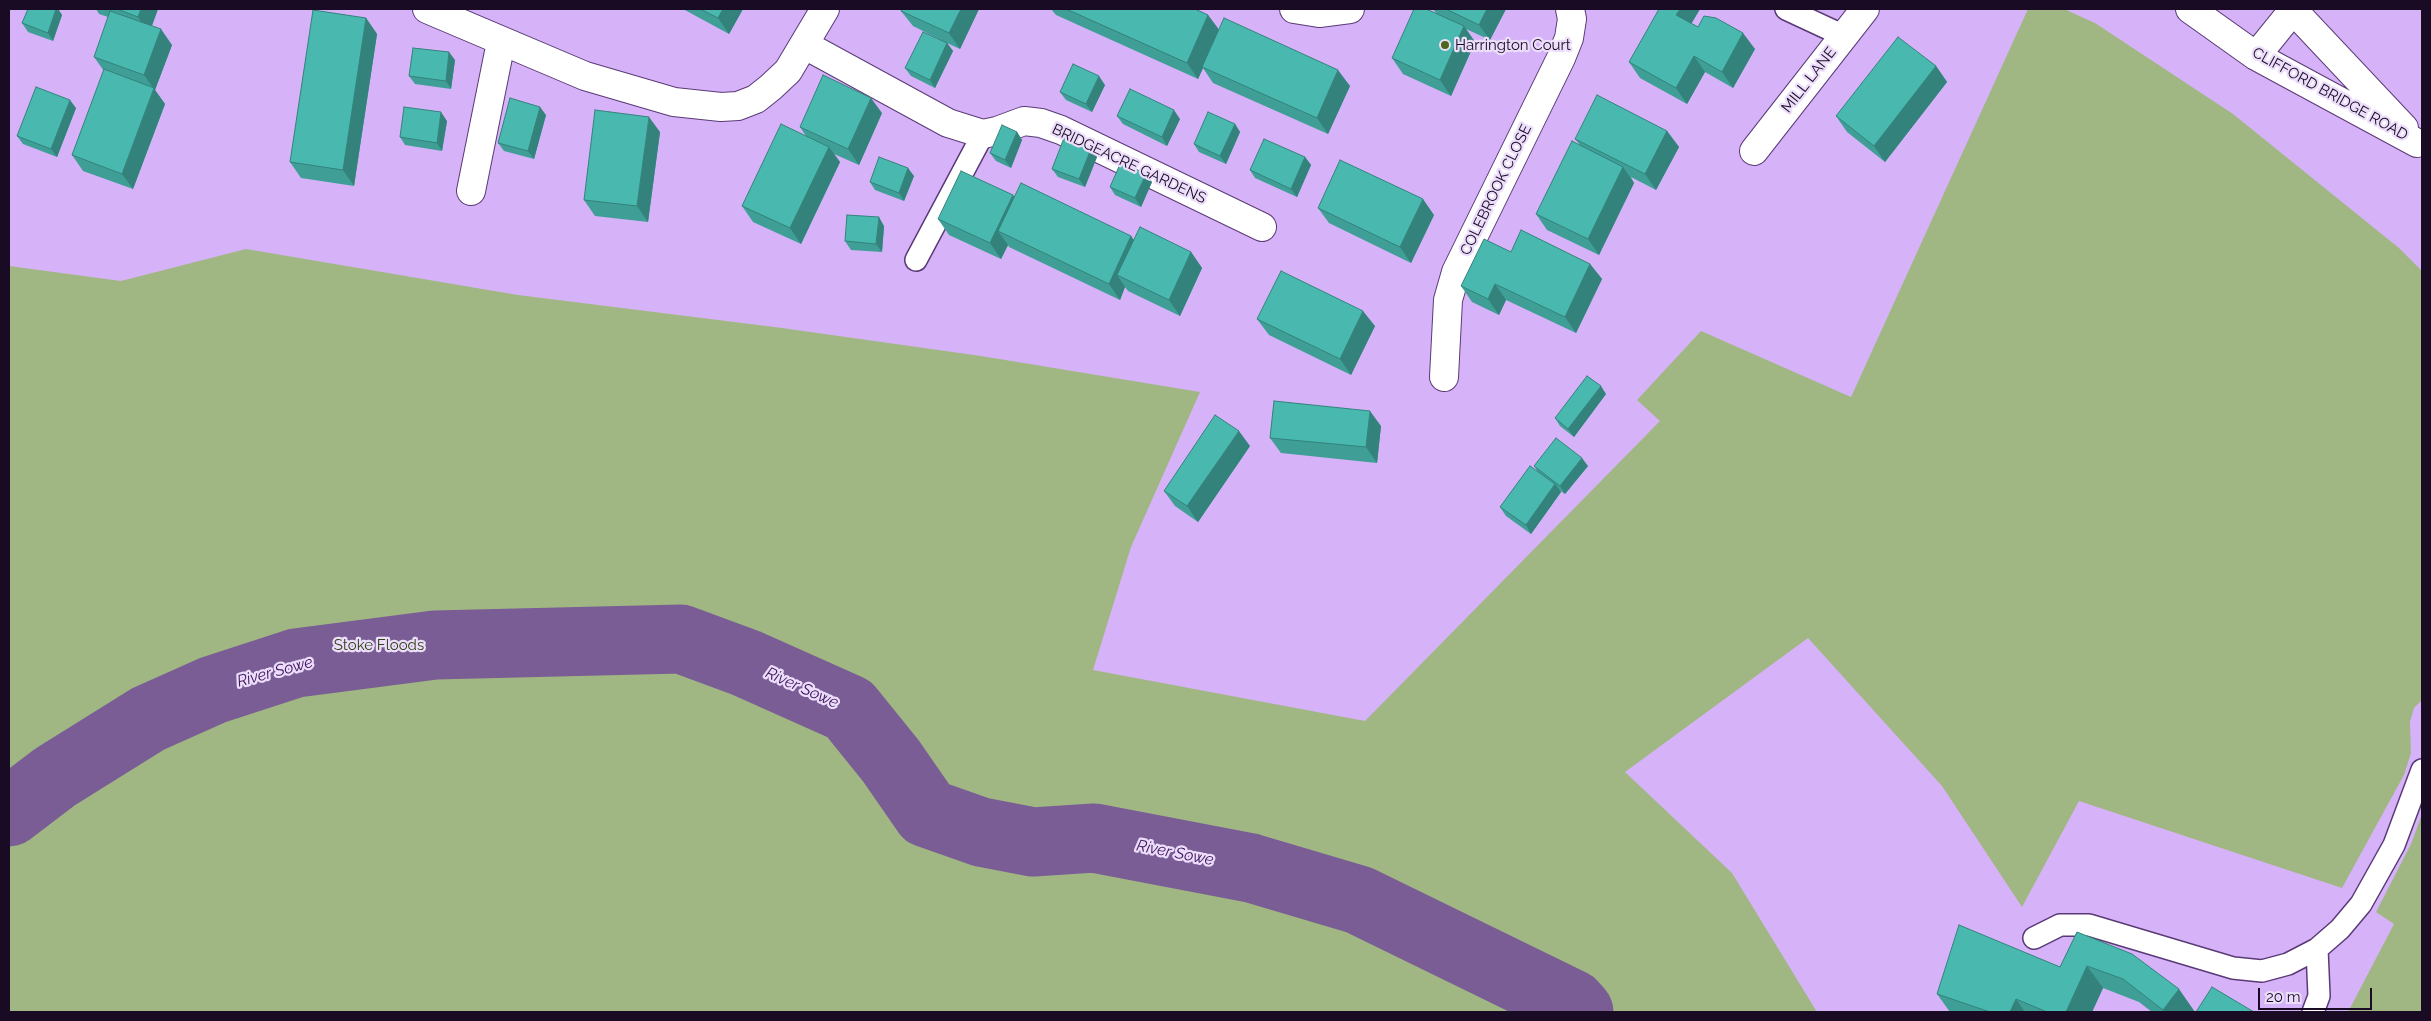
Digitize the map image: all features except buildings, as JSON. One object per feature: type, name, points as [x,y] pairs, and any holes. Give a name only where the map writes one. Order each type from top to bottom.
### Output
[{"type":"street","points":[[427,9],[584,76],[674,102],[721,107],[738,106],[756,99],[788,71],[825,9]]},
{"type":"street","points":[[1294,9],[1318,13],[1350,9]]},
{"type":"street","name":"COLEBROOK CLOSE","points":[[1444,377],[1448,300],[1456,272],[1561,58],[1569,38],[1572,19],[1570,9]]},
{"type":"street","name":"MILL LANE","points":[[1754,151],[1865,9]]},
{"type":"street","name":"CLIFFORD BRIDGE ROAD","points":[[2190,9],[2256,56],[2420,146]]},
{"type":"street","points":[[2256,56],[2293,9]]},
{"type":"street","name":"CLIFFORD BRIDGE ROAD","points":[[2293,9],[2420,146]]},
{"type":"street","points":[[471,191],[501,42]]},
{"type":"street","points":[[805,45],[948,123],[983,134]]},
{"type":"street","name":"BRIDGEACRE GARDENS","points":[[983,134],[996,132],[1024,121],[1041,123],[1061,130],[1262,227]]},
{"type":"lane","points":[[1786,9],[1844,36]]},
{"type":"lane","points":[[916,260],[983,134]]},
{"type":"lane","points":[[2034,938],[2060,926],[2089,925],[2233,968],[2262,971],[2288,964],[2317,950],[2340,929],[2361,904],[2394,845],[2422,770]]},
{"type":"lane","points":[[2314,1012],[2319,996],[2317,950]]},
{"type":"green space","name":"Stoke Floods","points":[[2028,9],[2064,9],[2095,23],[2233,114],[2399,248],[2422,271],[2422,700],[2414,708],[2410,722],[2411,753],[2404,775],[2342,888],[2079,801],[2022,907],[1942,786],[1808,638],[1625,772],[1732,873],[1817,1012],[9,1012],[9,266],[121,281],[246,249],[518,295],[782,328],[981,356],[1200,392],[1131,547],[1093,670],[1365,721],[1660,421],[1637,400],[1701,331],[1851,397]]},
{"type":"green space","points":[[2422,814],[2422,1012],[2348,1012],[2394,924],[2376,912],[2411,844]]},
{"type":"waterway","name":"River Sowe","points":[[9,812],[55,777],[148,719],[213,690],[296,663],[435,645],[681,639],[746,663],[849,709],[891,761],[927,813],[981,832],[1033,842],[1094,838],[1251,868],[1359,900],[1572,1004],[1579,1012]]},
{"type":"place","name":"Harrington Court","points":[[1445,45]]}]
